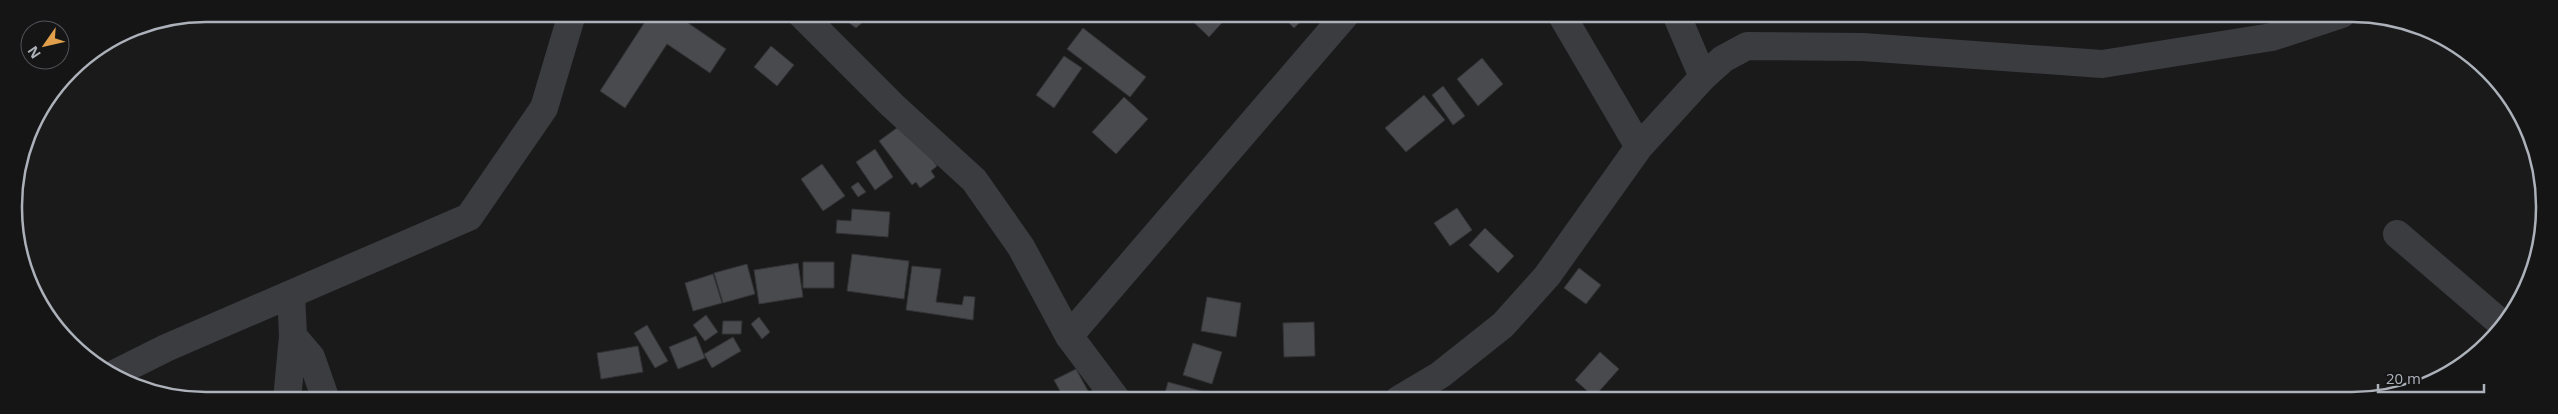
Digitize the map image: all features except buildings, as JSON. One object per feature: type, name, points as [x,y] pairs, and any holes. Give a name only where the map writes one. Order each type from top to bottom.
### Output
[{"type":"street","points":[[122,370],[166,348],[469,218],[544,108],[570,22]]},
{"type":"street","points":[[809,22],[892,105],[974,180],[1021,247],[1069,336],[1111,392]]},
{"type":"street","points":[[1069,336],[1339,22]]},
{"type":"street","points":[[1566,22],[1639,147]]},
{"type":"street","points":[[1679,22],[1703,77]]},
{"type":"street","points":[[1411,392],[1440,374],[1503,326],[1547,276],[1639,147],[1703,77],[1723,59],[1747,46],[1863,47],[2102,64],[2272,37],[2318,22]]},
{"type":"street","points":[[2397,234],[2497,319]]},
{"type":"street","points":[[288,392],[293,336],[291,294]]},
{"type":"street","points":[[293,336],[311,357],[323,392]]}]
